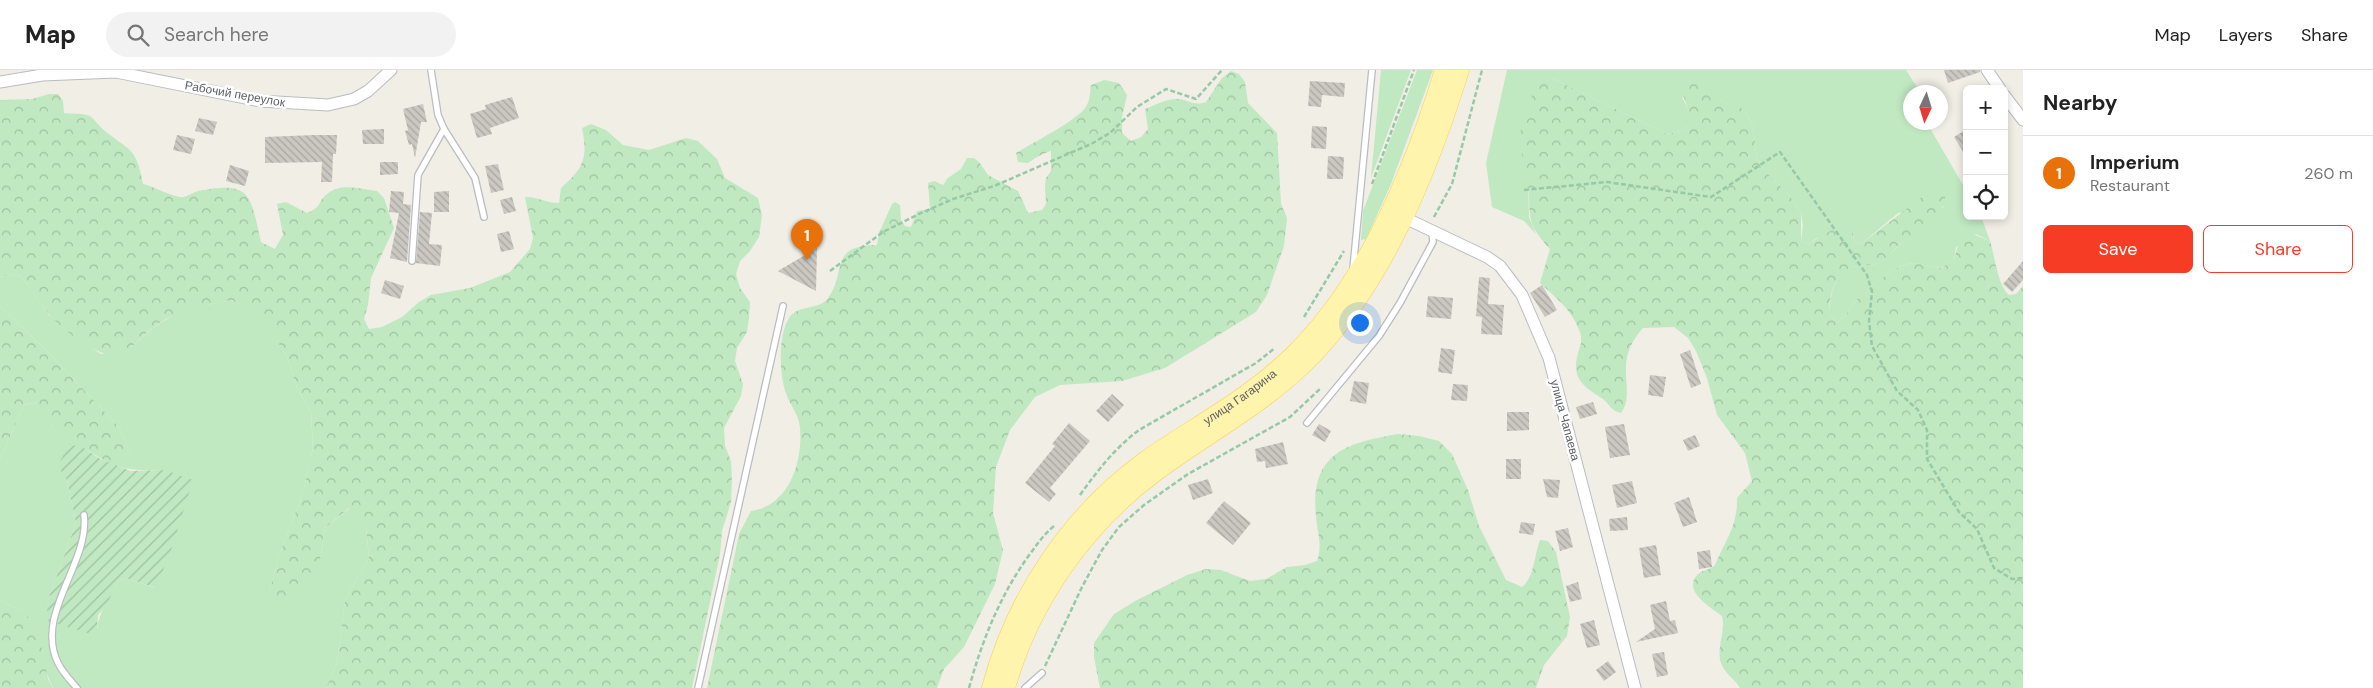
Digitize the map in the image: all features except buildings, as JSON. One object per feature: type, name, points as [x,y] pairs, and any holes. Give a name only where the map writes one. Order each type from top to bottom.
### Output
[{"type":"main road","name":"улица Гагарина","points":[[991,688],[1010,631],[1027,596],[1074,528],[1109,491],[1145,461],[1245,396],[1271,376],[1311,336],[1352,282],[1372,249],[1390,211],[1444,70]]},
{"type":"main road","name":"улица Гагарина","points":[[1006,688],[1025,635],[1041,602],[1102,518],[1135,488],[1253,407],[1304,364],[1339,324],[1360,295],[1384,256],[1403,217],[1442,121],[1460,70]]},
{"type":"street","name":"Рабочий переулок","points":[[0,82],[70,73],[116,72],[260,100],[328,105],[354,99],[368,91],[391,70]]},
{"type":"street","points":[[1987,70],[1997,85]]},
{"type":"street","points":[[2008,100],[2023,120]]},
{"type":"street","name":"улица Чапаева","points":[[1403,217],[1487,257],[1500,266],[1522,295],[1534,319],[1549,358],[1634,688]]},
{"type":"lane","points":[[431,70],[438,115],[444,129],[475,178],[484,217]]},
{"type":"lane","points":[[1352,282],[1372,70]]},
{"type":"lane","points":[[412,261],[418,176],[444,129]]},
{"type":"lane","points":[[1307,423],[1379,336],[1400,303],[1430,247],[1433,237],[1429,229]]},
{"type":"lane","points":[[698,688],[783,306]]},
{"type":"lane","points":[[76,688],[57,662],[53,637],[59,602],[82,540],[85,527],[84,515]]},
{"type":"lane","points":[[1025,688],[1042,673]]},
{"type":"path","points":[[830,271],[883,232],[921,213],[953,199],[994,186],[1090,144],[1110,132],[1137,107],[1166,89],[1196,99],[1222,70]]},
{"type":"path","points":[[1370,189],[1414,70]]},
{"type":"path","points":[[1429,229],[1452,184],[1482,70]]},
{"type":"path","points":[[1524,190],[1607,182],[1711,197],[1780,152],[1867,275],[1872,292],[1868,320],[1872,346],[1897,391],[1918,410],[1927,430],[1926,459],[1958,512],[1976,529],[1994,568],[2012,579],[2023,578]]},
{"type":"path","points":[[1302,321],[1315,303],[1346,244]]},
{"type":"path","points":[[1076,501],[1101,466],[1123,442],[1139,430],[1256,363],[1276,347]]},
{"type":"path","points":[[1042,673],[1054,641],[1082,587],[1102,550],[1120,527],[1144,505],[1182,478],[1290,417],[1322,388]]},
{"type":"path","points":[[969,688],[987,628],[998,604],[1018,571],[1046,532],[1061,520]]},
{"type":"green space","points":[[1381,70],[1411,70],[1371,178]]},
{"type":"green space","points":[[1417,70],[1433,70],[1391,184],[1366,239],[1361,240],[1363,211]]},
{"type":"green space","points":[[1507,70],[1906,70],[1916,85],[1903,85],[1903,130],[1931,130],[1963,185],[1963,220],[1982,220],[1990,241],[1976,234],[1956,247],[1954,260],[1941,268],[1914,263],[1899,267],[1866,290],[1845,316],[1837,322],[1829,314],[1833,291],[1839,277],[1850,268],[1874,264],[1883,260],[1944,206],[1898,213],[1861,244],[1855,243],[1853,234],[1817,238],[1808,244],[1801,241],[1803,226],[1801,213],[1790,196],[1764,170],[1757,159],[1753,126],[1744,110],[1682,97],[1691,115],[1690,124],[1681,131],[1667,134],[1552,78],[1528,181],[1529,217],[1536,234],[1524,221],[1492,207],[1486,163]]},
{"type":"green space","points":[[1231,71],[1239,74],[1245,82],[1248,103],[1277,133],[1281,204],[1287,218],[1284,246],[1267,295],[1256,312],[1165,368],[1122,381],[1060,385],[1035,397],[1010,430],[996,467],[993,513],[1003,550],[995,584],[964,647],[944,669],[937,688],[707,688],[739,534],[751,511],[775,501],[784,492],[796,468],[799,455],[799,423],[786,393],[781,366],[781,344],[785,325],[789,318],[797,311],[819,305],[828,298],[834,289],[841,262],[851,250],[862,246],[877,245],[879,233],[892,204],[895,202],[900,205],[901,220],[905,226],[911,227],[917,211],[930,209],[928,183],[934,181],[943,185],[948,178],[961,169],[967,158],[974,158],[988,175],[1018,191],[1028,213],[1042,210],[1046,204],[1045,186],[1046,178],[1051,171],[1051,151],[1028,163],[1018,162],[1016,153],[1064,125],[1080,113],[1088,103],[1091,85],[1104,80],[1119,83],[1127,95],[1122,117],[1122,133],[1131,141],[1141,137],[1148,129],[1145,109],[1161,102],[1175,99],[1196,103],[1206,102],[1222,78]]},
{"type":"green space","points":[[1552,78],[1667,134],[1681,131],[1690,124],[1681,86],[1686,80],[1694,80],[1744,110],[1753,126],[1757,159],[1764,170],[1790,196],[1801,213],[1801,241],[1808,244],[1837,227],[1847,228],[1853,234],[1855,243],[1861,244],[1923,196],[1934,192],[1945,195],[1944,205],[1935,218],[1900,244],[1886,259],[1874,264],[1850,268],[1839,277],[1832,291],[1829,314],[1837,322],[1845,316],[1866,290],[1899,267],[1914,263],[1941,268],[1954,260],[1960,237],[1968,232],[1990,241],[1999,278],[2005,291],[2009,295],[2016,294],[2023,286],[2023,688],[1740,688],[1725,670],[1720,657],[1723,628],[1722,616],[1700,598],[1693,586],[1698,574],[1715,565],[1733,525],[1737,498],[1752,481],[1745,453],[1717,415],[1707,378],[1696,351],[1688,338],[1674,327],[1643,328],[1633,341],[1626,361],[1627,397],[1621,413],[1613,409],[1580,381],[1576,369],[1581,344],[1579,330],[1568,310],[1540,283],[1550,249],[1535,230],[1530,216],[1529,191],[1520,142],[1524,117],[1537,85]]},
{"type":"green space","points":[[49,94],[58,94],[63,101],[64,113],[89,116],[131,151],[138,163],[143,184],[180,197],[216,188],[239,190],[246,195],[251,203],[261,242],[275,249],[283,235],[277,204],[286,202],[307,213],[317,207],[326,195],[337,189],[350,187],[377,191],[384,198],[394,228],[371,278],[368,305],[364,319],[369,329],[382,327],[402,317],[419,302],[431,295],[470,288],[510,272],[530,249],[533,238],[525,197],[559,203],[561,188],[575,174],[582,162],[584,138],[582,128],[591,124],[606,130],[623,145],[649,150],[686,138],[698,141],[717,159],[725,178],[758,198],[762,215],[759,237],[750,251],[740,261],[736,274],[740,288],[750,302],[747,332],[737,348],[735,361],[743,384],[741,396],[724,428],[725,446],[731,461],[731,502],[722,531],[720,554],[692,688],[326,688],[337,663],[345,600],[369,558],[366,527],[349,508],[325,528],[320,561],[299,596],[280,604],[269,591],[280,553],[303,493],[313,448],[311,412],[297,388],[287,357],[264,320],[232,300],[201,306],[172,316],[150,330],[128,349],[118,354],[110,355],[80,341],[53,319],[21,276],[14,274],[0,277],[0,100],[32,99]]},
{"type":"green space","points":[[14,274],[21,276],[49,315],[75,337],[101,354],[131,347],[154,327],[182,310],[232,300],[264,319],[287,357],[297,388],[311,412],[313,448],[303,493],[280,553],[269,591],[320,561],[325,528],[350,508],[366,527],[369,558],[345,600],[337,663],[326,688],[53,688],[20,611],[0,600],[0,459],[24,405],[38,402],[54,428],[81,446],[67,480],[76,523],[47,603],[97,629],[102,611],[118,581],[126,578],[155,588],[165,470],[130,469],[101,459],[130,453],[119,427],[47,351],[0,306],[0,277]]},
{"type":"green space","points":[[0,306],[47,351],[119,427],[130,453],[112,463],[85,449],[68,444],[54,428],[37,402],[24,405],[0,459]]},
{"type":"green space","points":[[1398,434],[1419,436],[1439,441],[1452,454],[1468,490],[1479,526],[1506,580],[1522,587],[1532,571],[1540,540],[1548,541],[1556,552],[1570,617],[1567,636],[1544,665],[1536,688],[1100,688],[1094,657],[1094,643],[1114,614],[1137,600],[1187,575],[1206,569],[1221,570],[1250,581],[1266,579],[1287,567],[1305,565],[1317,561],[1320,544],[1316,516],[1316,495],[1319,478],[1326,465],[1335,455],[1348,447]]},
{"type":"green space","points":[[68,445],[81,446],[100,459],[131,471],[165,470],[193,480],[173,545],[156,588],[126,578],[118,581],[106,606],[98,615],[97,629],[94,635],[48,621],[47,603],[76,523],[67,480],[58,466]]},
{"type":"green space","points":[[0,600],[20,611],[37,624],[48,679],[53,688],[0,688]]},
{"type":"place","name":"Imperium","points":[[807,260]]}]
